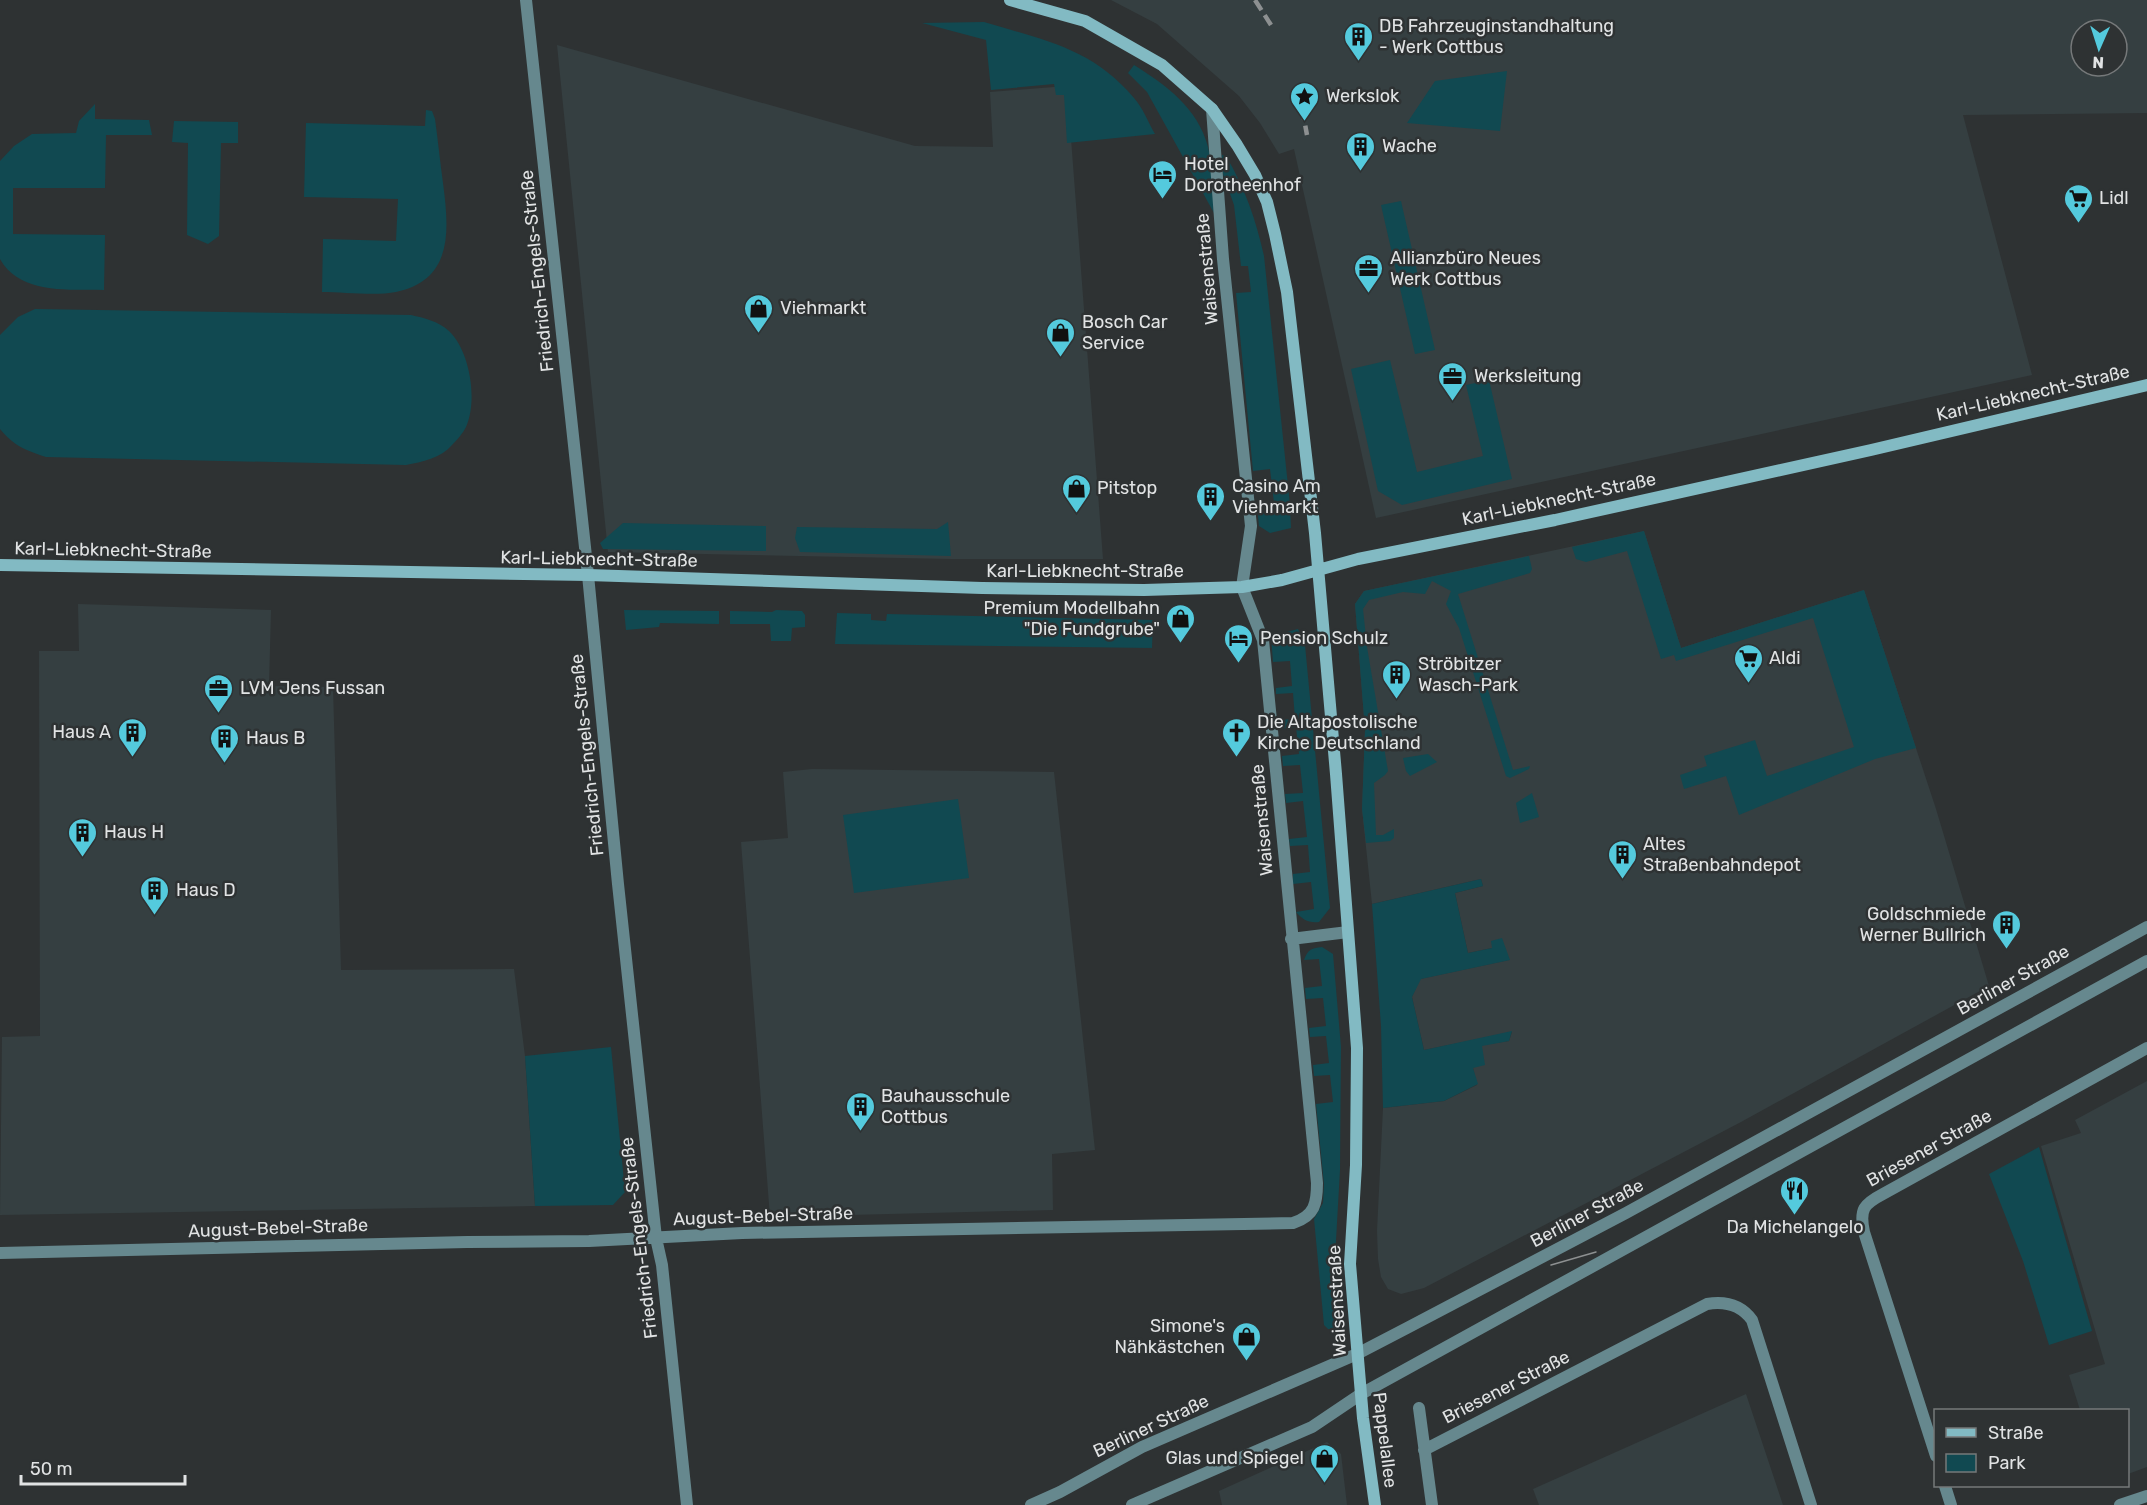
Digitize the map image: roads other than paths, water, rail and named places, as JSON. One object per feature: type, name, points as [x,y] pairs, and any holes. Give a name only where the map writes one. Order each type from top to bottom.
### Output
[{"type":"main road","points":[[1010,0],[1085,21],[1162,64],[1212,109]]},
{"type":"main road","name":"Waisenstraße","points":[[1212,109],[1256,175],[1275,234],[1287,292],[1318,569],[1357,1048],[1356,1165],[1350,1264],[1359,1380]]},
{"type":"main road","name":"Karl-Liebknecht-Straße","points":[[0,565],[588,575],[982,588],[1144,590],[1242,587],[1282,580],[1358,559],[1555,520],[1871,450],[2147,385]]},
{"type":"main road","name":"Pappelallee","points":[[1359,1380],[1376,1505]]},
{"type":"street","name":"Friedrich-Engels-Straße","points":[[526,0],[588,575],[616,873],[656,1238],[662,1265],[687,1505]]},
{"type":"street","name":"Waisenstraße","points":[[1212,109],[1223,259],[1251,526],[1242,587],[1263,640],[1317,1183],[1317,1202],[1309,1214]]},
{"type":"street","name":"Berliner Straße","points":[[1031,1505],[1060,1492],[1142,1447],[1357,1354],[1626,1214],[2147,927]]},
{"type":"street","points":[[1291,939],[1348,932]]},
{"type":"street","points":[[1132,1505],[1312,1426],[1360,1394],[2147,961]]},
{"type":"street","name":"Briesener Straße","points":[[1934,1453],[1864,1232],[1862,1215],[1864,1208],[1868,1202],[2147,1048]]},
{"type":"street","name":"August-Bebel-Straße","points":[[0,1253],[656,1238],[753,1233],[1293,1223],[1309,1214]]},
{"type":"street","name":"Briesener Straße","points":[[1424,1450],[1707,1304],[1717,1302],[1738,1307],[1752,1320],[1811,1505]]},
{"type":"street","name":"Pappelallee","points":[[1419,1408],[1431,1505]]},
{"type":"street","points":[[1946,1487],[1951,1505]]},
{"type":"street","points":[[2120,1505],[2147,1496]]},
{"type":"tram line","points":[[1551,1265],[1596,1252]]},
{"type":"railway","points":[[1255,0],[1271,25]]},
{"type":"railway","points":[[1302,108],[1307,135]]},
{"type":"place","name":"DB Fahrzeuginstandhaltung - Werk Cottbus","points":[[1358,62]]},
{"type":"place","name":"Werkslok","points":[[1305,122]]},
{"type":"place","name":"Wache","points":[[1361,172]]},
{"type":"place","name":"Hotel Dorotheenhof","points":[[1163,200]]},
{"type":"place","name":"Lidl","points":[[2078,224]]},
{"type":"place","name":"Allianzbüro Neues Werk Cottbus","points":[[1369,294]]},
{"type":"place","name":"Viehmarkt","points":[[759,334]]},
{"type":"place","name":"Bosch Car Service","points":[[1061,358]]},
{"type":"place","name":"Werksleitung","points":[[1453,402]]},
{"type":"place","name":"Pitstop","points":[[1076,514]]},
{"type":"place","name":"Casino Am Viehmarkt","points":[[1211,522]]},
{"type":"place","name":"Premium Modellbahn \"Die Fundgrube\"","points":[[1181,644]]},
{"type":"place","name":"Pension Schulz","points":[[1239,664]]},
{"type":"place","name":"Aldi","points":[[1748,684]]},
{"type":"place","name":"Ströbitzer Wasch-Park","points":[[1397,700]]},
{"type":"place","name":"LVM Jens Fussan","points":[[219,714]]},
{"type":"place","name":"Haus A","points":[[132,758]]},
{"type":"place","name":"Die Altapostolische Kirche Deutschland","points":[[1236,758]]},
{"type":"place","name":"Haus B","points":[[225,764]]},
{"type":"place","name":"Haus H","points":[[83,858]]},
{"type":"place","name":"Altes Straßenbahndepot","points":[[1622,880]]},
{"type":"place","name":"Haus D","points":[[155,916]]},
{"type":"place","name":"Goldschmiede Werner Bullrich","points":[[2007,950]]},
{"type":"place","name":"Bauhausschule Cottbus","points":[[860,1132]]},
{"type":"place","name":"Da Michelangelo","points":[[1795,1216]]},
{"type":"place","name":"Simone's Nähkästchen","points":[[1246,1362]]},
{"type":"place","name":"Glas und Spiegel","points":[[1325,1484]]}]
